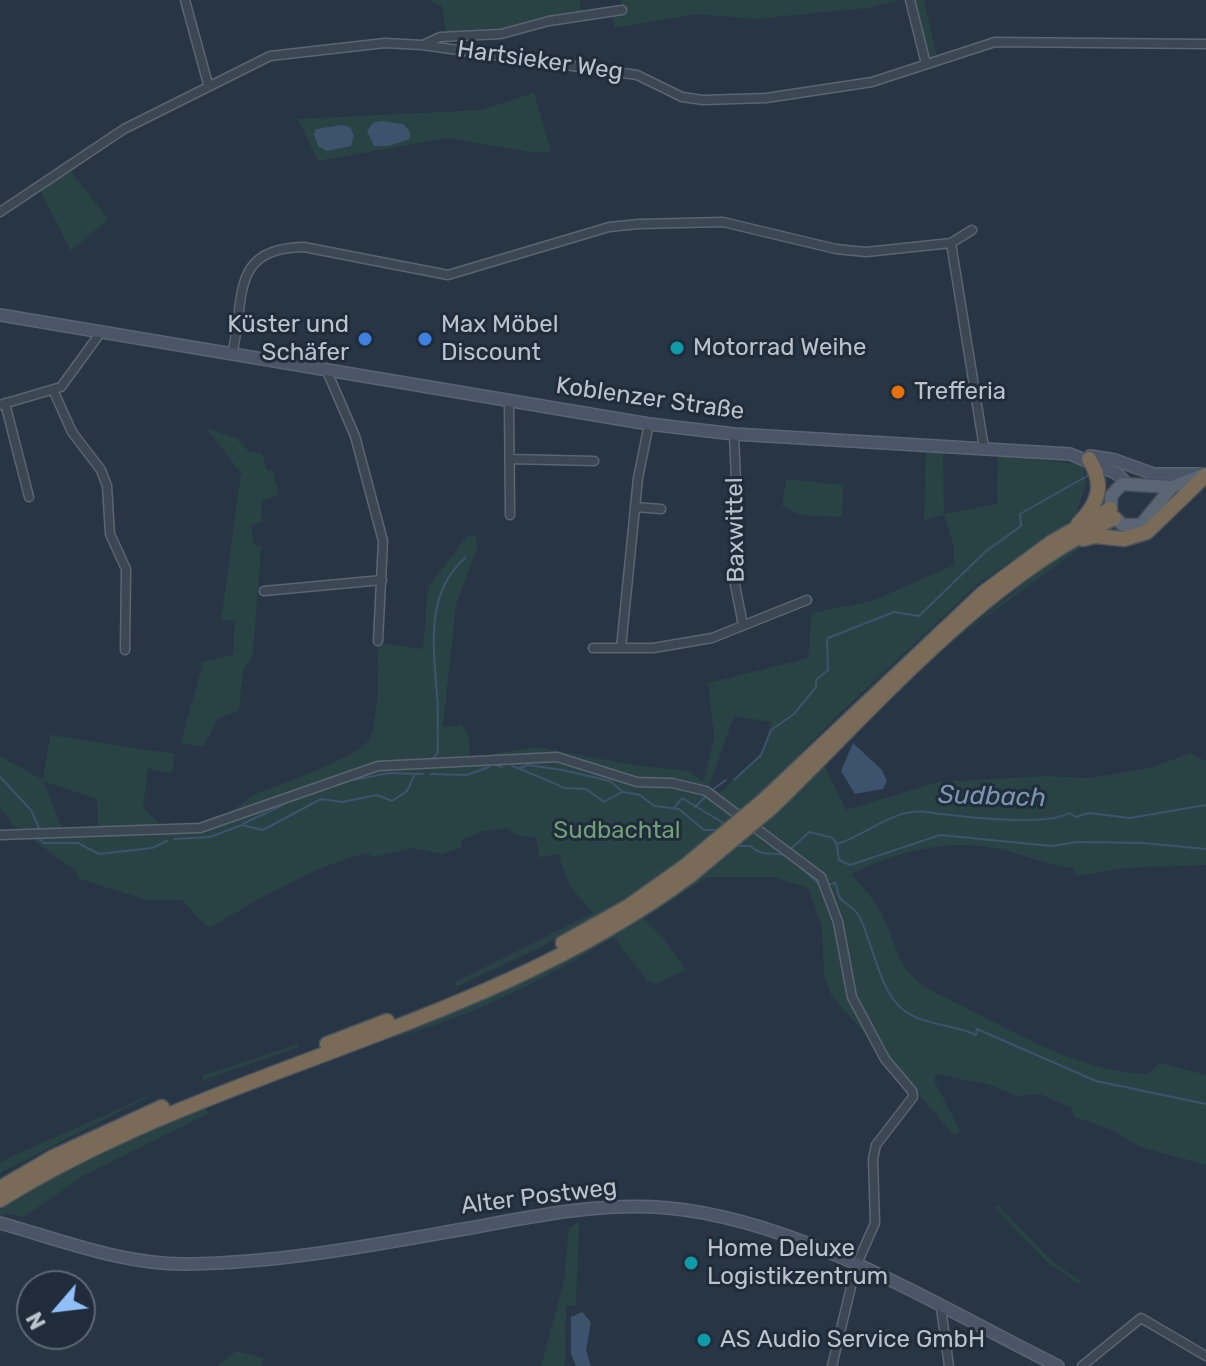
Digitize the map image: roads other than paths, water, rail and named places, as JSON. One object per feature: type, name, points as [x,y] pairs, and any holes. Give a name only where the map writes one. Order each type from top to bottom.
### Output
[{"type":"highway","points":[[1072,530],[1095,504],[1099,493],[1100,482],[1086,458]]},
{"type":"highway","points":[[1064,547],[1095,536],[1124,539],[1147,532],[1206,474]]},
{"type":"highway","points":[[767,804],[939,630],[1021,563],[1072,530],[1112,514]]},
{"type":"highway","points":[[0,1200],[58,1167],[164,1117],[497,986],[601,934],[687,871],[767,804],[986,604],[1112,514]]},
{"type":"highway","points":[[0,1188],[53,1157],[159,1108],[493,978],[596,925],[687,871]]},
{"type":"main road","name":"Koblenzer Straße","points":[[0,315],[649,424],[734,434],[984,448],[1086,458],[1126,483],[1147,488],[1172,487],[1206,474]]},
{"type":"main road","points":[[1086,458],[1103,457],[1154,474],[1206,474]]},
{"type":"main road","points":[[1105,468],[1114,490],[1112,514]]},
{"type":"main road","points":[[1114,490],[1126,483]]},
{"type":"main road","name":"Koblenzer Straße","points":[[1112,514],[1123,525],[1135,527],[1150,517],[1154,506],[1172,487]]},
{"type":"main road","points":[[1147,488],[1154,506]]},
{"type":"main road","name":"Alter Postweg","points":[[0,1223],[94,1251],[139,1260],[187,1264],[380,1244],[574,1211],[658,1207],[720,1216],[776,1232],[856,1266],[1058,1366]]},
{"type":"street","points":[[185,0],[208,84]]},
{"type":"street","points":[[910,0],[926,64]]},
{"type":"street","points":[[422,45],[440,37],[501,34],[549,21],[622,10]]},
{"type":"street","name":"Hartsieker Weg","points":[[0,212],[124,129],[208,84],[270,56],[385,43],[422,45],[637,75],[682,97],[703,100],[766,98],[872,82],[995,42],[1206,44]]},
{"type":"street","points":[[232,354],[242,280],[249,268],[265,254],[284,247],[304,247],[448,275],[609,227],[690,221],[723,222],[836,249],[866,252],[951,243],[972,230]]},
{"type":"street","points":[[951,243],[984,448]]},
{"type":"street","points":[[29,497],[3,404],[54,392],[101,332]]},
{"type":"street","points":[[326,369],[355,436],[383,541],[378,641]]},
{"type":"street","points":[[54,392],[72,432],[101,470],[107,486],[110,534],[126,569],[125,650]]},
{"type":"street","points":[[509,400],[510,515]]},
{"type":"street","points":[[621,648],[635,507],[649,424]]},
{"type":"street","name":"Baxwittel","points":[[734,434],[738,532],[735,585],[743,625]]},
{"type":"street","points":[[510,459],[594,461]]},
{"type":"street","points":[[635,507],[661,509]]},
{"type":"street","points":[[264,591],[382,580]]},
{"type":"street","points":[[593,648],[653,648],[712,638],[807,600]]},
{"type":"street","points":[[0,835],[200,828],[378,766],[433,766],[540,756],[577,761],[637,782],[672,783],[706,791],[821,877],[838,922],[852,997],[885,1059],[912,1091],[913,1097],[876,1145],[873,1159],[875,1223],[856,1266],[832,1366]]},
{"type":"street","points":[[941,1308],[949,1366]]},
{"type":"street","points":[[1082,1366],[1141,1318],[1206,1356]]},
{"type":"water","points":[[373,123],[403,124],[410,132],[410,139],[388,146],[374,146],[367,131]]},
{"type":"water","points":[[342,125],[350,127],[354,136],[351,146],[327,151],[318,146],[314,134],[316,129]]},
{"type":"water","points":[[853,743],[882,770],[887,781],[883,789],[855,794],[841,771]]},
{"type":"water","points":[[582,1312],[591,1322],[586,1350],[591,1366],[576,1366],[571,1354],[571,1317]]},
{"type":"waterway","points":[[828,638],[894,612],[919,616],[985,552],[1021,526],[1020,514],[1089,475]]},
{"type":"waterway","points":[[432,760],[438,752],[434,623],[443,588],[465,558]]},
{"type":"waterway","points":[[734,780],[761,755],[771,730],[794,714],[816,687],[816,680],[828,670],[827,640]]},
{"type":"waterway","name":"Sudbach","points":[[496,765],[502,767]]},
{"type":"waterway","name":"Sudbach","points":[[520,768],[528,765],[610,781],[623,792],[640,795],[654,806],[679,809],[704,830],[717,830]]},
{"type":"waterway","name":"Sudbach","points":[[512,766],[564,788],[586,789],[604,802],[622,792]]},
{"type":"waterway","name":"Sudbach","points":[[431,774],[467,775],[489,767]]},
{"type":"waterway","name":"Sudbach","points":[[354,780],[389,773],[423,774]]},
{"type":"waterway","name":"Sudbach","points":[[174,839],[210,837],[242,825],[263,830],[321,799],[342,802],[377,795],[392,801],[407,791],[414,776]]},
{"type":"waterway","name":"Sudbach","points":[[0,777],[31,810],[39,828]]},
{"type":"waterway","points":[[712,790],[726,780]]},
{"type":"waterway","name":"Sudbach","points":[[309,794],[325,788]]},
{"type":"waterway","points":[[695,807],[705,797]]},
{"type":"waterway","name":"Sudbach","points":[[674,808],[682,798],[725,824]]},
{"type":"waterway","name":"Sudbach","points":[[242,825],[285,803]]},
{"type":"waterway","name":"Sudbach","points":[[791,849],[809,832],[833,838],[836,844],[902,814],[914,812],[1021,820],[1069,813],[1076,817],[1089,813],[1130,818],[1206,805]]},
{"type":"waterway","points":[[837,846],[839,860],[850,865],[940,835],[1052,846],[1077,842],[1143,843],[1206,849]]},
{"type":"waterway","name":"Sudbach","points":[[39,839],[44,843],[78,843],[99,854],[152,848],[167,841]]},
{"type":"waterway","name":"Sudbach","points":[[738,846],[786,855]]},
{"type":"waterway","points":[[796,863],[820,885]]},
{"type":"waterway","points":[[827,885],[835,883],[839,897],[859,916],[887,990],[910,1015],[976,1035],[977,1029],[1096,1081],[1206,1104]]},
{"type":"place","name":"Küster und Schäfer","points":[[365,339]]},
{"type":"place","name":"Max Möbel Discount","points":[[425,339]]},
{"type":"place","name":"Motorrad Weihe","points":[[677,348]]},
{"type":"place","name":"Trefferia","points":[[898,392]]},
{"type":"place","name":"Home Deluxe Logistikzentrum","points":[[691,1263]]},
{"type":"place","name":"AS Audio Service GmbH","points":[[704,1340]]},
{"type":"park label","name":"Sudbachtal","points":[[617,831]]}]
